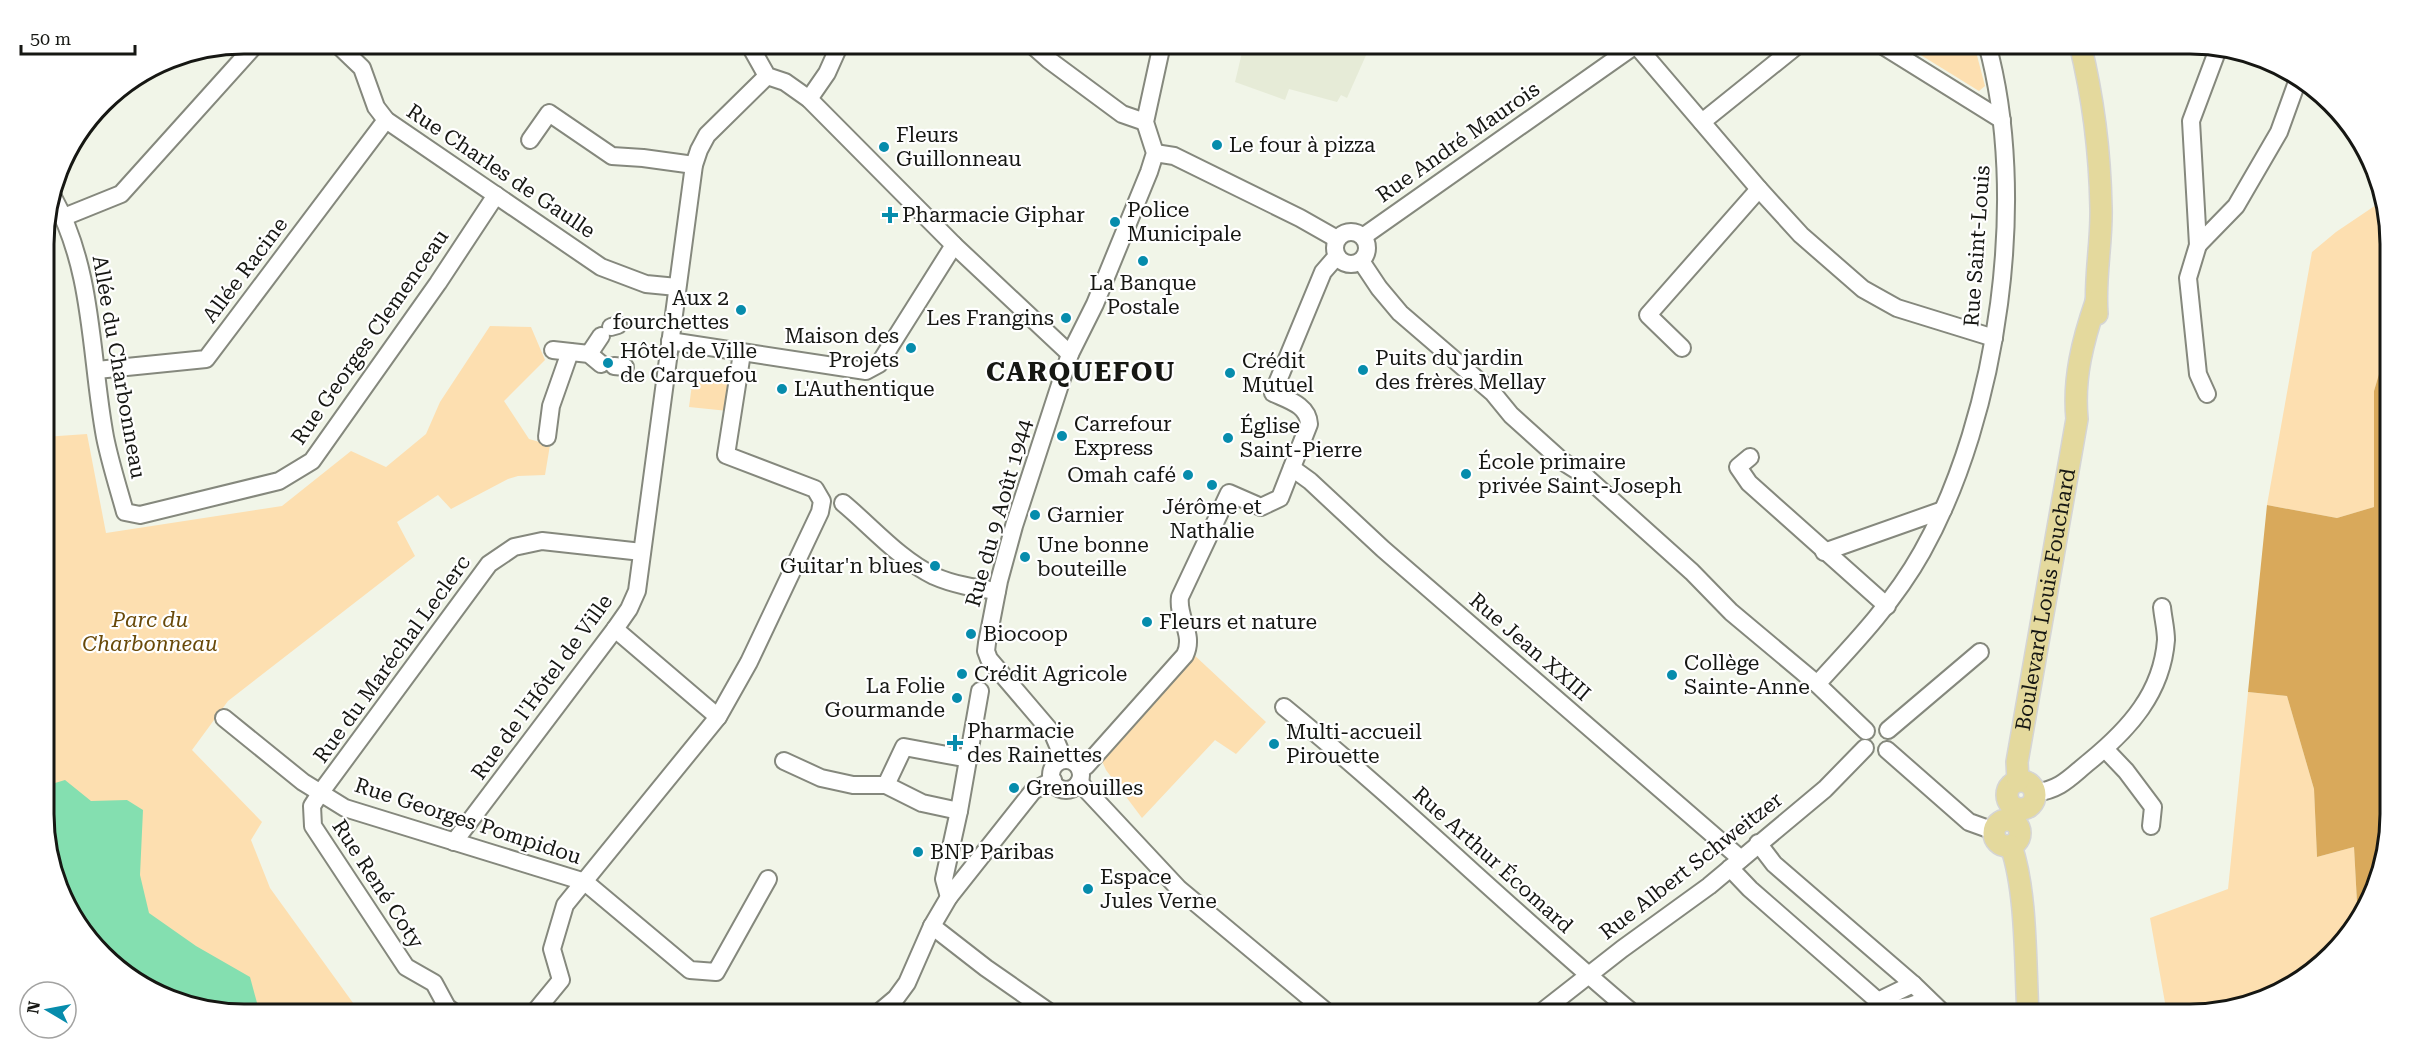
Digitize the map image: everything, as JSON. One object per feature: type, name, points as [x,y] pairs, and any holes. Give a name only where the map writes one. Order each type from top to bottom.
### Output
[{"type":"main road","name":"Boulevard Louis Fouchard","points":[[2006,832],[2026,818],[2017,762],[2077,418],[2082,408],[2094,357],[2101,235],[2100,191],[2092,103],[2082,54]]},
{"type":"main road","points":[[2006,832],[2017,865],[2027,1004]]},
{"type":"street","points":[[64,217],[121,194],[247,54]]},
{"type":"street","name":"Rue Charles de Gaulle","points":[[347,54],[362,68],[376,107],[386,120],[601,267],[646,284],[677,287]]},
{"type":"street","points":[[754,54],[767,76],[785,82],[809,99],[954,244],[1070,354]]},
{"type":"street","points":[[809,99],[827,73],[836,54]]},
{"type":"street","points":[[1042,54],[1122,114],[1145,122]]},
{"type":"street","points":[[1160,54],[1145,122],[1155,153],[1174,156],[1300,218],[1337,239]]},
{"type":"street","name":"Rue André Maurois","points":[[1364,236],[1622,54]]},
{"type":"street","points":[[1644,54],[1801,235],[1863,289],[1897,308],[1994,338]]},
{"type":"street","points":[[1702,122],[1787,54]]},
{"type":"street","points":[[1896,54],[2002,120]]},
{"type":"street","name":"Rue Saint-Louis","points":[[1818,684],[1887,606],[1921,553],[1943,510],[1969,443],[1994,338],[2003,254],[2005,150],[1999,94],[1989,54]]},
{"type":"street","points":[[2207,394],[2199,374],[2188,278],[2198,244],[2191,122],[2215,56]]},
{"type":"street","name":"Rue de l'Hôtel de Ville","points":[[454,842],[615,629],[629,609],[637,591],[694,165],[707,135],[767,76]]},
{"type":"street","points":[[2198,244],[2236,206],[2278,132],[2295,86]]},
{"type":"street","points":[[530,140],[549,113],[612,156],[694,165]]},
{"type":"street","name":"Allée Racine","points":[[97,370],[206,359],[386,120]]},
{"type":"street","name":"Rue du 9 Août 1944","points":[[1064,760],[1053,734],[993,665],[986,651],[997,591],[1022,500],[1070,354],[1095,304],[1155,153]]},
{"type":"street","points":[[1682,348],[1648,315],[1759,189]]},
{"type":"street","name":"Rue Georges Clemenceau","points":[[125,512],[140,515],[279,481],[312,461],[438,283],[496,195]]},
{"type":"street","name":"Allée du Charbonneau","points":[[58,206],[64,217],[79,263],[97,370],[105,435],[125,512]]},
{"type":"street","points":[[1348,232],[1358,232],[1364,236],[1368,244],[1366,255],[1361,261],[1351,264],[1340,261],[1336,257],[1334,251],[1337,239],[1348,232]]},
{"type":"street","points":[[670,341],[866,371],[873,369],[879,364],[954,244]]},
{"type":"street","points":[[1317,1004],[1179,889],[1079,776],[1073,762],[1064,760],[1054,768],[1053,780],[1065,789],[1073,788],[1079,776],[1086,766],[1185,655],[1189,642],[1179,601],[1182,590],[1229,493],[1261,507],[1280,498],[1309,424],[1309,415],[1304,408],[1276,386],[1323,272],[1336,257]]},
{"type":"street","points":[[1361,261],[1378,288],[1400,312],[1492,393],[1511,415],[1562,461],[1584,475],[1739,618],[1818,684],[1866,731]]},
{"type":"street","points":[[547,437],[562,351],[607,363],[610,330]]},
{"type":"street","points":[[541,1004],[561,980],[552,949],[565,904],[718,717],[749,662],[820,512],[822,501],[815,489],[726,455],[742,353]]},
{"type":"street","points":[[1750,457],[1738,467],[1749,483],[1887,606]]},
{"type":"street","name":"Rue Jean XXIII","points":[[1292,468],[1310,481],[1383,549],[1736,863],[1750,889],[1875,1004]]},
{"type":"street","points":[[843,502],[909,562],[933,575],[957,584],[997,591]]},
{"type":"street","points":[[1824,552],[1943,510]]},
{"type":"street","name":"Rue du Maréchal Leclerc","points":[[321,792],[489,564],[514,547],[542,541],[642,552]]},
{"type":"street","points":[[2022,796],[2059,787],[2105,749],[2136,718],[2160,672],[2166,638],[2162,608]]},
{"type":"street","points":[[615,629],[718,717]]},
{"type":"street","points":[[1888,730],[1980,652]]},
{"type":"street","points":[[950,897],[944,879],[959,812],[980,692]]},
{"type":"street","name":"Rue Arthur Écomard","points":[[1284,706],[1622,1004]]},
{"type":"street","name":"Rue Georges Pompidou","points":[[224,718],[303,782],[345,808],[585,882],[690,970],[716,972],[768,879]]},
{"type":"street","points":[[1877,725],[1888,730],[1891,743],[1887,750],[1875,754],[1865,748],[1863,740],[1866,731],[1877,725]]},
{"type":"street","points":[[886,785],[904,747],[969,759]]},
{"type":"street","name":"Rue Albert Schweitzer","points":[[1552,1004],[1736,863],[1825,789],[1865,748]]},
{"type":"street","points":[[2105,749],[2126,771],[2153,807],[2151,826]]},
{"type":"street","points":[[1887,750],[1969,822],[2006,832]]},
{"type":"street","points":[[784,761],[821,778],[853,785],[886,785],[922,803],[959,812]]},
{"type":"street","points":[[889,1004],[907,983],[932,926],[950,897],[1033,790],[1053,780]]},
{"type":"street","name":"Rue René Coty","points":[[321,792],[312,806],[313,826],[405,967],[434,983],[445,1004]]},
{"type":"street","points":[[1758,843],[1774,864],[1933,1004]]},
{"type":"street","points":[[932,926],[1038,1004]]},
{"type":"street","points":[[1883,1004],[1913,984]]},
{"type":"street","points":[[1918,1004],[1927,998]]},
{"type":"shaded area","points":[[1242,54],[1367,54],[1347,98],[1341,95],[1337,102],[1289,89],[1285,100],[1235,82]]},
{"type":"shaded area","points":[[2380,371],[2380,814],[2378,839],[2370,875],[2357,905],[2354,847],[2317,857],[2314,789],[2287,696],[2248,692],[2267,505],[2337,518],[2374,507],[2374,391]]},
{"type":"shaded area","points":[[65,780],[91,801],[127,800],[143,810],[140,875],[149,913],[196,946],[250,977],[257,1004],[232,1004],[207,1000],[171,990],[128,965],[93,930],[68,887],[60,863],[54,814],[54,783]]},
{"type":"green space","points":[[1919,54],[1977,54],[1985,86],[1979,91]]},
{"type":"green space","points":[[2376,205],[2380,244],[2380,371],[2374,391],[2374,507],[2337,518],[2267,505],[2312,252],[2336,232]]},
{"type":"green space","name":"Parc du Charbonneau","points":[[490,326],[531,327],[545,360],[504,401],[529,439],[550,445],[545,475],[518,476],[508,479],[451,509],[438,495],[397,522],[415,556],[228,701],[192,750],[262,822],[251,840],[270,888],[354,1004],[232,1004],[171,990],[128,965],[93,930],[68,887],[60,863],[54,814],[54,436],[87,434],[106,533],[282,506],[351,451],[386,467],[426,434],[440,402]]},
{"type":"green space","points":[[694,369],[733,374],[728,411],[689,407]]},
{"type":"green space","points":[[1192,653],[1266,722],[1236,754],[1215,740],[1142,818],[1106,770],[1102,761],[1106,751]]},
{"type":"green space","points":[[2248,692],[2287,696],[2314,789],[2317,857],[2354,847],[2357,905],[2333,939],[2315,957],[2296,972],[2274,984],[2251,994],[2227,1000],[2202,1004],[2165,1004],[2150,918],[2228,889]]},
{"type":"place","name":"Le four à pizza","points":[[1217,145]]},
{"type":"place","name":"Fleurs Guillonneau","points":[[884,147]]},
{"type":"place","name":"Pharmacie Giphar","points":[[890,215]]},
{"type":"place","name":"Police Municipale","points":[[1115,222]]},
{"type":"place","name":"La Banque Postale","points":[[1143,261]]},
{"type":"place","name":"Aux 2 fourchettes","points":[[741,310]]},
{"type":"place","name":"Les Frangins","points":[[1066,318]]},
{"type":"place","name":"Maison des Projets","points":[[911,348]]},
{"type":"place","name":"Hôtel de Ville de Carquefou","points":[[608,363]]},
{"type":"place","name":"Puits du jardin des frères Mellay","points":[[1363,370]]},
{"type":"place","name":"Crédit Mutuel","points":[[1230,373]]},
{"type":"place","name":"L'Authentique","points":[[782,389]]},
{"type":"place","name":"Carrefour Express","points":[[1062,436]]},
{"type":"place","name":"Église Saint-Pierre","points":[[1228,438]]},
{"type":"place","name":"École primaire privée Saint-Joseph","points":[[1466,474]]},
{"type":"place","name":"Omah café","points":[[1188,475]]},
{"type":"place","name":"Jérôme et Nathalie","points":[[1212,485]]},
{"type":"place","name":"Garnier","points":[[1035,515]]},
{"type":"place","name":"Une bonne bouteille","points":[[1025,557]]},
{"type":"place","name":"Guitar'n blues","points":[[935,566]]},
{"type":"place","name":"Fleurs et nature","points":[[1147,622]]},
{"type":"place","name":"Biocoop","points":[[971,634]]},
{"type":"place","name":"Crédit Agricole","points":[[962,674]]},
{"type":"place","name":"Collège Sainte-Anne","points":[[1672,675]]},
{"type":"place","name":"La Folie Gourmande","points":[[957,698]]},
{"type":"place","name":"Pharmacie des Rainettes","points":[[955,743]]},
{"type":"place","name":"Multi-accueil Pirouette","points":[[1274,744]]},
{"type":"place","name":"Grenouilles","points":[[1014,788]]},
{"type":"place","name":"BNP Paribas","points":[[918,852]]},
{"type":"place","name":"Espace Jules Verne","points":[[1088,889]]},
{"type":"district","name":"CARQUEFOU","points":[[1081,372]]}]
